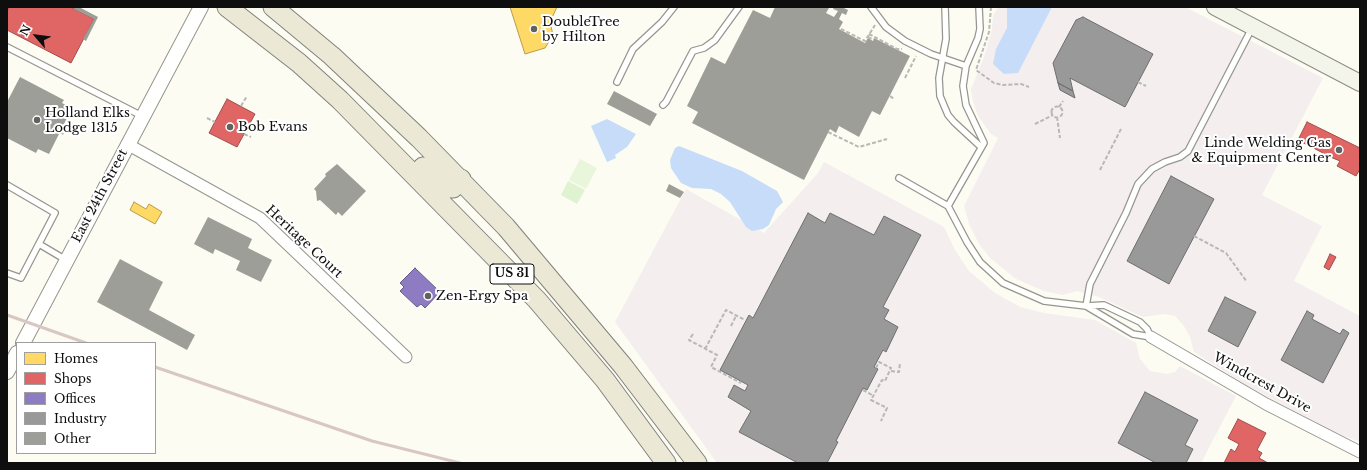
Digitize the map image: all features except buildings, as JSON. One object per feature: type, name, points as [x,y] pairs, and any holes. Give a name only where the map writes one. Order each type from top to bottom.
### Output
[{"type":"highway","name":"US 31","points":[[227,7],[299,64],[340,100],[537,300],[605,380],[666,463]]},
{"type":"highway","name":"US 31","points":[[273,7],[332,56],[461,179],[506,227],[623,366],[697,463]]},
{"type":"highway","points":[[340,100],[355,104],[447,188],[453,188],[461,179]]},
{"type":"main road","points":[[1215,7],[1360,83]]},
{"type":"street","name":"East 24th Street","points":[[24,342],[127,144],[201,7]]},
{"type":"street","name":"Heritage Court","points":[[127,144],[260,218],[406,358]]},
{"type":"street","name":"Windcrest Drive","points":[[1151,337],[1266,404],[1360,452]]},
{"type":"street","points":[[7,372],[16,356]]},
{"type":"lane","points":[[617,82],[632,49],[662,22],[674,7]]},
{"type":"lane","points":[[663,105],[666,102],[692,51],[704,48],[715,40],[739,7]]},
{"type":"lane","points":[[871,7],[886,27],[905,41],[943,58],[966,66]]},
{"type":"lane","points":[[945,7],[946,39],[939,85],[944,106],[958,127],[983,145]]},
{"type":"lane","points":[[979,7],[978,38],[966,66],[963,86],[966,105],[983,145]]},
{"type":"lane","points":[[1086,306],[1090,284],[1126,213],[1138,184],[1152,169],[1165,162],[1180,157],[1188,151],[1253,27]]},
{"type":"lane","points":[[7,47],[142,116]]},
{"type":"lane","points":[[948,206],[983,145]]},
{"type":"lane","points":[[898,178],[948,206],[967,242],[980,262],[1003,283],[1028,296],[1044,301],[1086,306],[1104,305],[1115,309],[1144,326],[1151,337]]},
{"type":"lane","points":[[7,185],[55,213],[21,278],[7,273]]},
{"type":"lane","points":[[39,244],[67,260]]},
{"type":"lane","points":[[1086,306],[1133,334],[1151,337]]},
{"type":"path","points":[[991,7],[989,32],[976,70],[994,83],[1003,85],[1021,84],[1029,87]]},
{"type":"path","points":[[841,29],[865,42],[875,24]]},
{"type":"path","points":[[869,35],[872,38],[897,49],[902,49]]},
{"type":"path","points":[[905,78],[916,56]]},
{"type":"path","points":[[1138,82],[1146,86]]},
{"type":"path","points":[[241,106],[247,96]]},
{"type":"path","points":[[890,96],[894,99]]},
{"type":"path","points":[[1053,115],[1054,108],[1059,107],[1063,101]]},
{"type":"path","points":[[1057,117],[1062,112],[1059,107]]},
{"type":"path","points":[[1053,115],[1057,117]]},
{"type":"path","points":[[1036,124],[1053,115]]},
{"type":"path","points":[[1057,117],[1060,138]]},
{"type":"path","points":[[207,118],[215,122]]},
{"type":"path","points":[[1100,170],[1121,129]]},
{"type":"path","points":[[60,132],[65,135]]},
{"type":"path","points":[[828,132],[859,147],[887,139]]},
{"type":"path","points":[[244,134],[251,137]]},
{"type":"path","points":[[1194,236],[1226,253],[1247,282]]},
{"type":"path","points":[[705,349],[726,310],[745,320]]},
{"type":"path","points":[[731,326],[736,316]]},
{"type":"path","points":[[693,334],[689,340],[717,355],[711,368],[741,383]]},
{"type":"path","points":[[876,368],[879,362],[891,368],[891,371]]},
{"type":"path","points":[[891,371],[899,372],[900,363]]},
{"type":"path","points":[[881,421],[888,408],[871,400],[882,380],[885,381],[891,371]]},
{"type":"path","points":[[863,390],[874,396]]},
{"type":"shaded area","points":[[998,7],[1185,7],[1323,78],[1262,195],[1322,226],[1294,281],[1360,316],[1360,442],[1333,432],[1241,382],[1194,352],[1190,337],[1184,326],[1175,316],[1164,314],[1143,317],[1099,297],[1077,291],[1063,295],[1044,291],[1016,279],[990,258],[979,244],[969,224],[964,206],[998,138],[991,134],[978,116],[973,102],[971,89],[984,57],[992,29],[993,16]]},
{"type":"shaded area","points":[[824,162],[944,227],[955,250],[969,271],[995,293],[1020,307],[1044,313],[1095,320],[1136,343],[1140,359],[1150,371],[1167,374],[1175,372],[1180,366],[1236,396],[1201,463],[717,463],[615,322],[686,189],[764,233],[818,173]]},
{"type":"green space","points":[[580,159],[597,168],[586,189],[569,180]]},
{"type":"green space","points":[[568,181],[585,190],[577,204],[561,195]]},
{"type":"water","points":[[1007,7],[1052,7],[1018,73],[1004,74],[993,64],[996,49],[1007,28]]},
{"type":"water","points":[[607,119],[636,134],[627,147],[615,155],[616,158],[607,162],[591,126]]},
{"type":"water","points":[[679,146],[742,171],[777,191],[783,202],[776,209],[769,225],[763,229],[752,231],[746,227],[730,202],[721,194],[711,189],[692,188],[681,183],[671,168],[670,160],[675,148]]},
{"type":"railway","points":[[7,315],[83,342]]},
{"type":"railway","points":[[156,367],[372,441],[460,463]]},
{"type":"place","name":"DoubleTree by Hilton","points":[[534,29]]},
{"type":"place","name":"Holland Elks Lodge 1315","points":[[37,120]]},
{"type":"place","name":"Bob Evans","points":[[230,127]]},
{"type":"place","name":"Linde Welding Gas & Equipment Center","points":[[1339,150]]},
{"type":"place","name":"Zen-Ergy Spa","points":[[428,296]]}]
